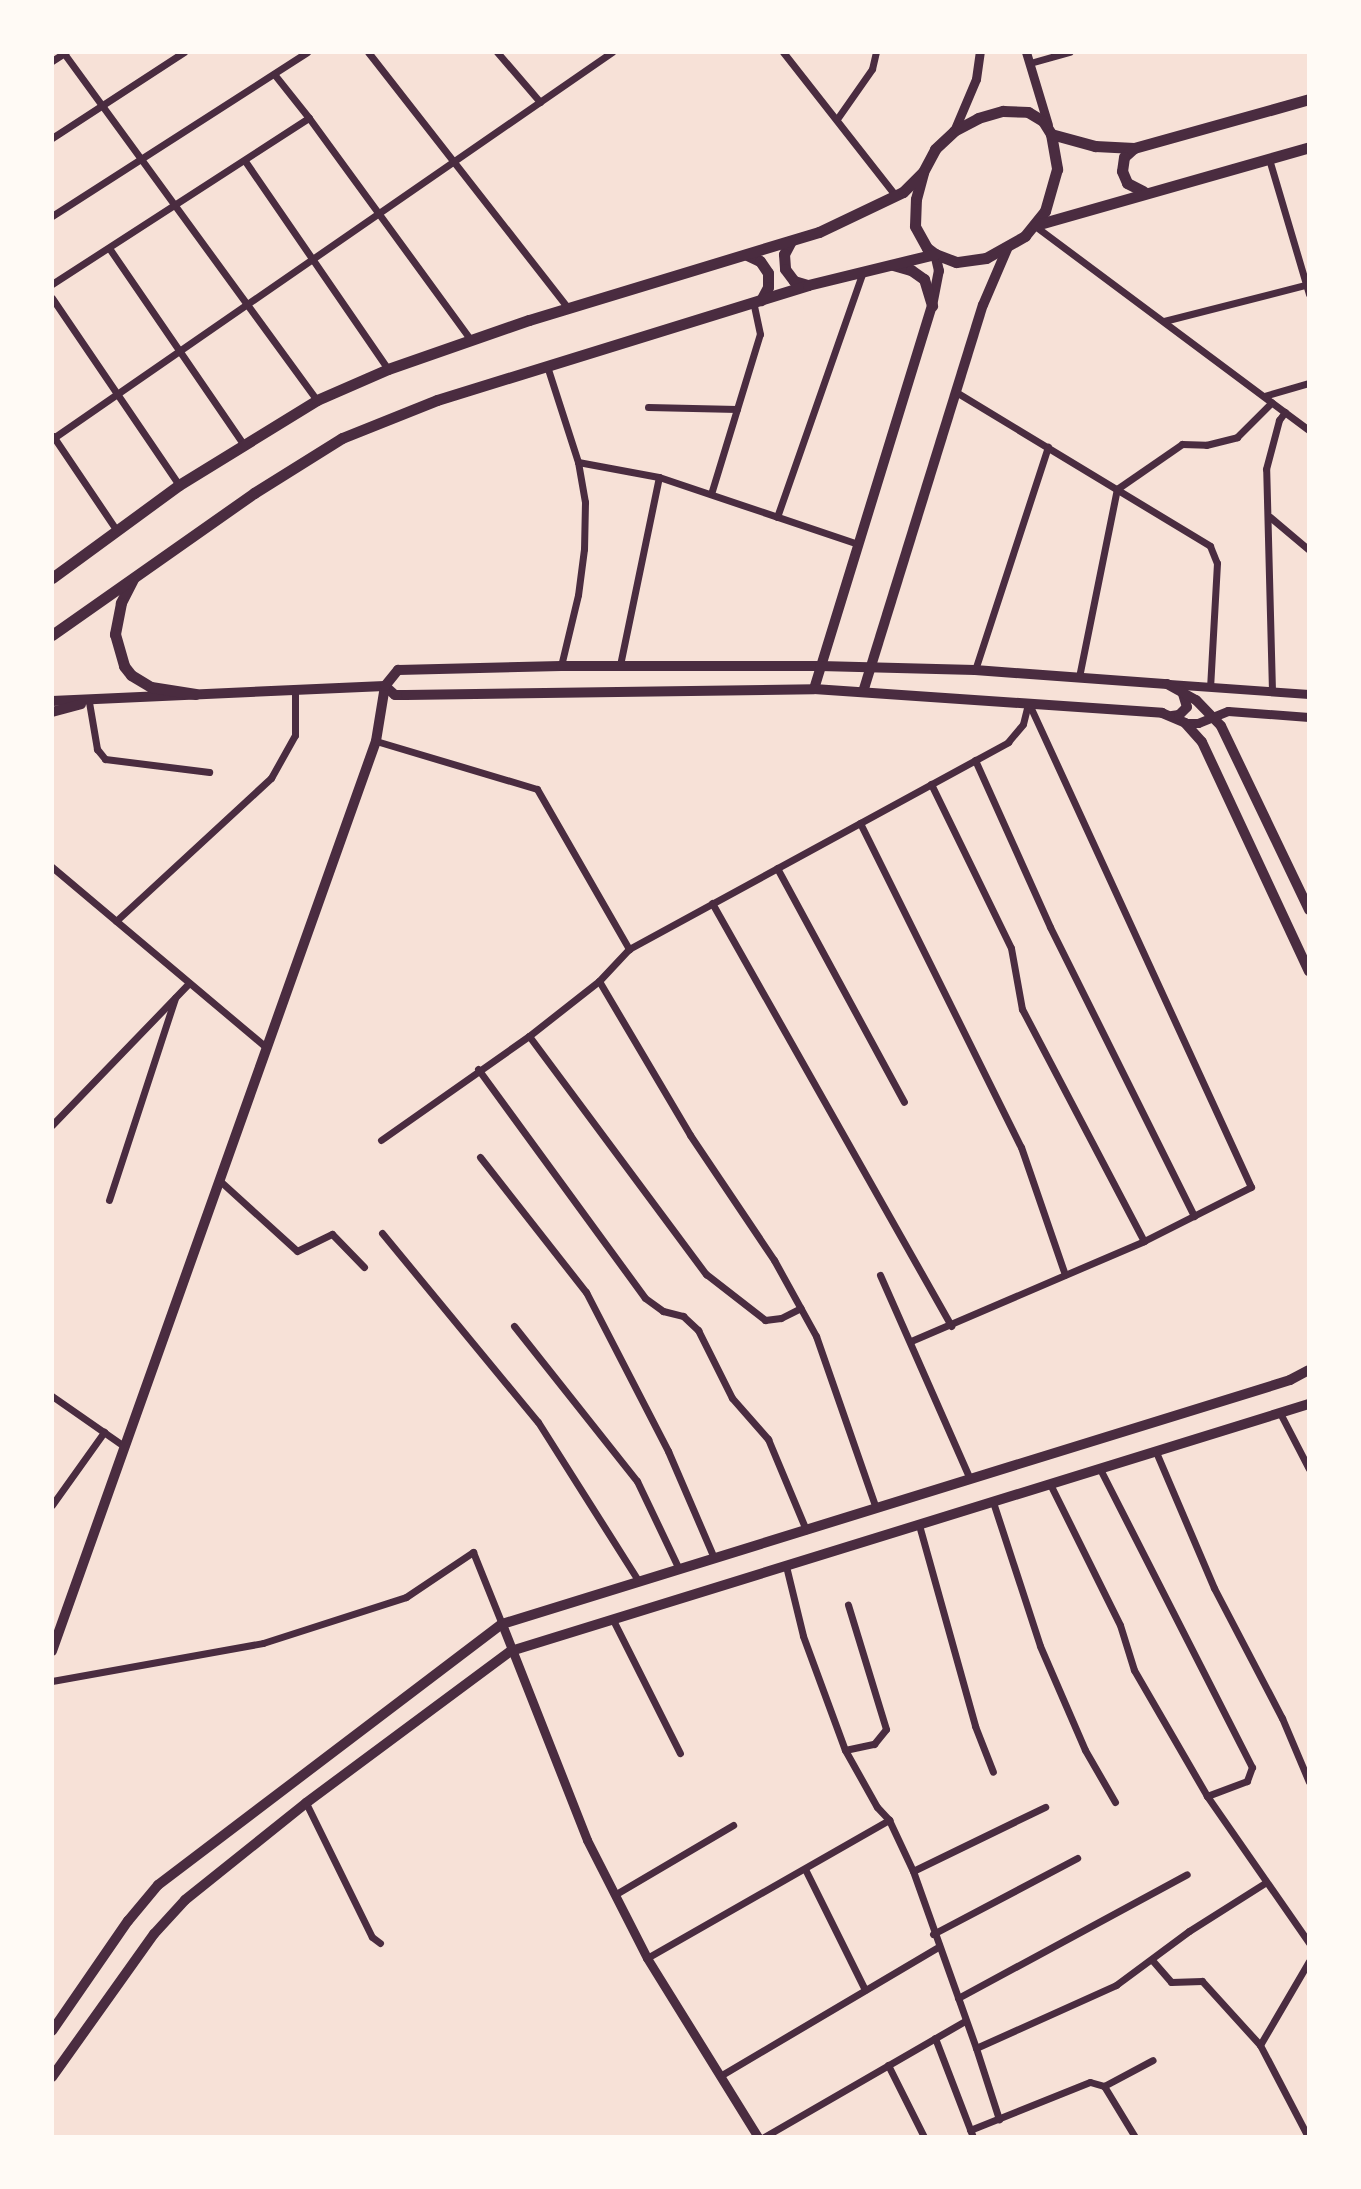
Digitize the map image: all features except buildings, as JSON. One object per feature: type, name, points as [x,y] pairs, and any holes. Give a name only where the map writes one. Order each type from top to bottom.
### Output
[{"type":"main road","points":[[1051,134],[1081,144],[1134,148],[1309,99]]},
{"type":"main road","points":[[1035,226],[1055,186],[1056,150],[1043,121],[1028,112],[1015,111],[978,118],[954,131],[935,149],[923,172],[916,199],[915,226],[927,248],[935,254],[956,262],[974,262],[1007,249],[1035,226],[1309,147]]},
{"type":"main road","points":[[1134,148],[1122,164],[1123,178],[1132,188],[1145,192]]},
{"type":"main road","points":[[52,578],[179,485],[317,400],[388,369],[471,340],[791,241],[860,215],[911,186],[923,172]]},
{"type":"main road","points":[[791,241],[784,254],[785,269],[794,281],[808,285]]},
{"type":"main road","points":[[863,692],[983,305],[1007,249]]},
{"type":"main road","points":[[52,635],[254,493],[342,438],[437,400],[808,285],[935,254]]},
{"type":"main road","points":[[814,689],[932,306],[939,271],[935,254]]},
{"type":"main road","points":[[747,255],[760,261],[768,273],[768,287],[757,301]]},
{"type":"main road","points":[[888,265],[911,270],[924,279],[932,306]]},
{"type":"main road","points":[[140,571],[127,589],[116,621],[119,656],[131,675],[140,682],[195,694]]},
{"type":"main road","points":[[52,1651],[376,741],[385,686],[392,675],[407,669],[620,665],[820,666],[975,670],[1172,686],[1213,715],[1225,732],[1309,910]]},
{"type":"main road","points":[[52,701],[385,686],[395,695],[814,689],[1179,715],[1187,707],[1187,700],[1172,686]]},
{"type":"main road","points":[[52,712],[107,698]]},
{"type":"main road","points":[[1170,715],[1185,723],[1202,742],[1309,971]]},
{"type":"main road","points":[[1202,742],[1210,729],[1225,732]]},
{"type":"main road","points":[[52,2031],[128,1921],[158,1885],[502,1624],[1290,1380],[1309,1370]]},
{"type":"main road","points":[[52,2077],[166,1919],[204,1883],[511,1651],[1309,1404]]},
{"type":"street","points":[[52,138],[184,52]]},
{"type":"street","points":[[52,216],[307,52]]},
{"type":"street","points":[[368,52],[568,308]]},
{"type":"street","points":[[497,52],[540,102]]},
{"type":"street","points":[[117,531],[53,437],[612,52]]},
{"type":"street","points":[[783,52],[895,195]]},
{"type":"street","points":[[837,119],[872,69],[876,52]]},
{"type":"street","points":[[954,131],[976,79],[980,52]]},
{"type":"street","points":[[1026,52],[1051,134]]},
{"type":"street","points":[[1030,63],[1069,52]]},
{"type":"street","points":[[52,61],[64,53],[317,400]]},
{"type":"street","points":[[274,74],[471,340]]},
{"type":"street","points":[[52,284],[309,118]]},
{"type":"street","points":[[1269,159],[1309,294]]},
{"type":"street","points":[[245,161],[388,369]]},
{"type":"street","points":[[1035,226],[1309,430]]},
{"type":"street","points":[[109,248],[243,444]]},
{"type":"street","points":[[777,517],[863,271]]},
{"type":"street","points":[[1164,321],[1308,284]]},
{"type":"street","points":[[52,298],[179,485]]},
{"type":"street","points":[[711,494],[760,334],[757,301]]},
{"type":"street","points":[[547,366],[578,462],[585,502],[584,549],[578,595],[561,666]]},
{"type":"street","points":[[1264,396],[1309,383]]},
{"type":"street","points":[[956,392],[1204,541],[1216,556],[1210,687]]},
{"type":"street","points":[[1079,677],[1117,489],[1182,444],[1206,445],[1237,437],[1272,402]]},
{"type":"street","points":[[648,407],[737,409]]},
{"type":"street","points":[[1272,691],[1270,517],[1266,469],[1279,420],[1285,412]]},
{"type":"street","points":[[975,670],[1048,447]]},
{"type":"street","points":[[578,462],[659,477],[858,544]]},
{"type":"street","points":[[620,665],[659,477]]},
{"type":"street","points":[[1270,517],[1309,550]]},
{"type":"street","points":[[1172,686],[1309,694]]},
{"type":"street","points":[[116,921],[271,778],[295,735],[295,690]]},
{"type":"street","points":[[89,702],[97,749],[105,759],[209,772]]},
{"type":"street","points":[[381,1140],[529,1036],[599,981],[629,949],[1014,737],[1027,716],[1028,702]]},
{"type":"street","points":[[911,1341],[1144,1241],[1251,1187],[1028,702]]},
{"type":"street","points":[[1185,723],[1194,724],[1228,711],[1309,717]]},
{"type":"street","points":[[376,741],[537,789],[629,949]]},
{"type":"street","points":[[975,760],[1050,927],[1194,1216]]},
{"type":"street","points":[[931,784],[1011,948],[1022,1009],[1144,1241]]},
{"type":"street","points":[[860,823],[1021,1147],[1065,1275]]},
{"type":"street","points":[[52,867],[267,1048]]},
{"type":"street","points":[[777,868],[904,1102]]},
{"type":"street","points":[[712,903],[951,1326]]},
{"type":"street","points":[[599,981],[621,1013],[690,1135],[774,1260],[816,1336],[876,1508]]},
{"type":"street","points":[[52,1125],[189,983]]},
{"type":"street","points":[[109,1200],[175,998]]},
{"type":"street","points":[[529,1036],[706,1274],[765,1320],[781,1318],[801,1308]]},
{"type":"street","points":[[478,1069],[645,1298],[663,1311],[683,1316],[698,1330],[732,1398],[768,1439],[806,1530]]},
{"type":"street","points":[[480,1157],[586,1292],[661,1437],[714,1558]]},
{"type":"street","points":[[219,1180],[297,1251],[332,1234],[364,1267]]},
{"type":"street","points":[[382,1233],[538,1422],[639,1582]]},
{"type":"street","points":[[880,1275],[970,1479]]},
{"type":"street","points":[[514,1326],[637,1481],[679,1569]]},
{"type":"street","points":[[52,1396],[125,1447]]},
{"type":"street","points":[[1280,1413],[1309,1469]]},
{"type":"street","points":[[52,1505],[104,1432]]},
{"type":"street","points":[[1156,1452],[1214,1588],[1282,1718],[1309,1782]]},
{"type":"street","points":[[1100,1469],[1252,1767],[1247,1781],[1207,1796]]},
{"type":"street","points":[[1050,1484],[1120,1625],[1134,1670],[1207,1796],[1309,1943]]},
{"type":"street","points":[[993,1502],[1040,1646],[1085,1750],[1115,1802]]},
{"type":"street","points":[[919,1525],[975,1726],[993,1772]]},
{"type":"street","points":[[52,1681],[263,1643],[406,1597],[473,1552],[587,1840],[647,1958],[761,2137],[965,2021]]},
{"type":"street","points":[[786,1566],[803,1636],[845,1750],[877,1807],[889,1820],[913,1871],[999,2119]]},
{"type":"street","points":[[845,1750],[874,1744],[886,1729],[848,1605]]},
{"type":"street","points":[[613,1620],[680,1753]]},
{"type":"street","points":[[306,1803],[372,1937],[380,1943]]},
{"type":"street","points":[[913,1871],[1045,1807]]},
{"type":"street","points":[[647,1958],[889,1820]]},
{"type":"street","points":[[616,1894],[733,1825]]},
{"type":"street","points":[[933,1934],[1077,1858]]},
{"type":"street","points":[[805,1869],[865,1990]]},
{"type":"street","points":[[958,1998],[1187,1874]]},
{"type":"street","points":[[976,2048],[1116,1985],[1189,1931],[1265,1883]]},
{"type":"street","points":[[720,2076],[938,1947]]},
{"type":"street","points":[[1152,1960],[1171,1982],[1202,1981],[1260,2045],[1308,2137]]},
{"type":"street","points":[[1260,2045],[1309,1961]]},
{"type":"street","points":[[935,2038],[972,2134],[999,2119],[1090,2082],[1104,2086],[1135,2137]]},
{"type":"street","points":[[1104,2086],[1153,2060]]},
{"type":"street","points":[[888,2065],[924,2137]]}]
